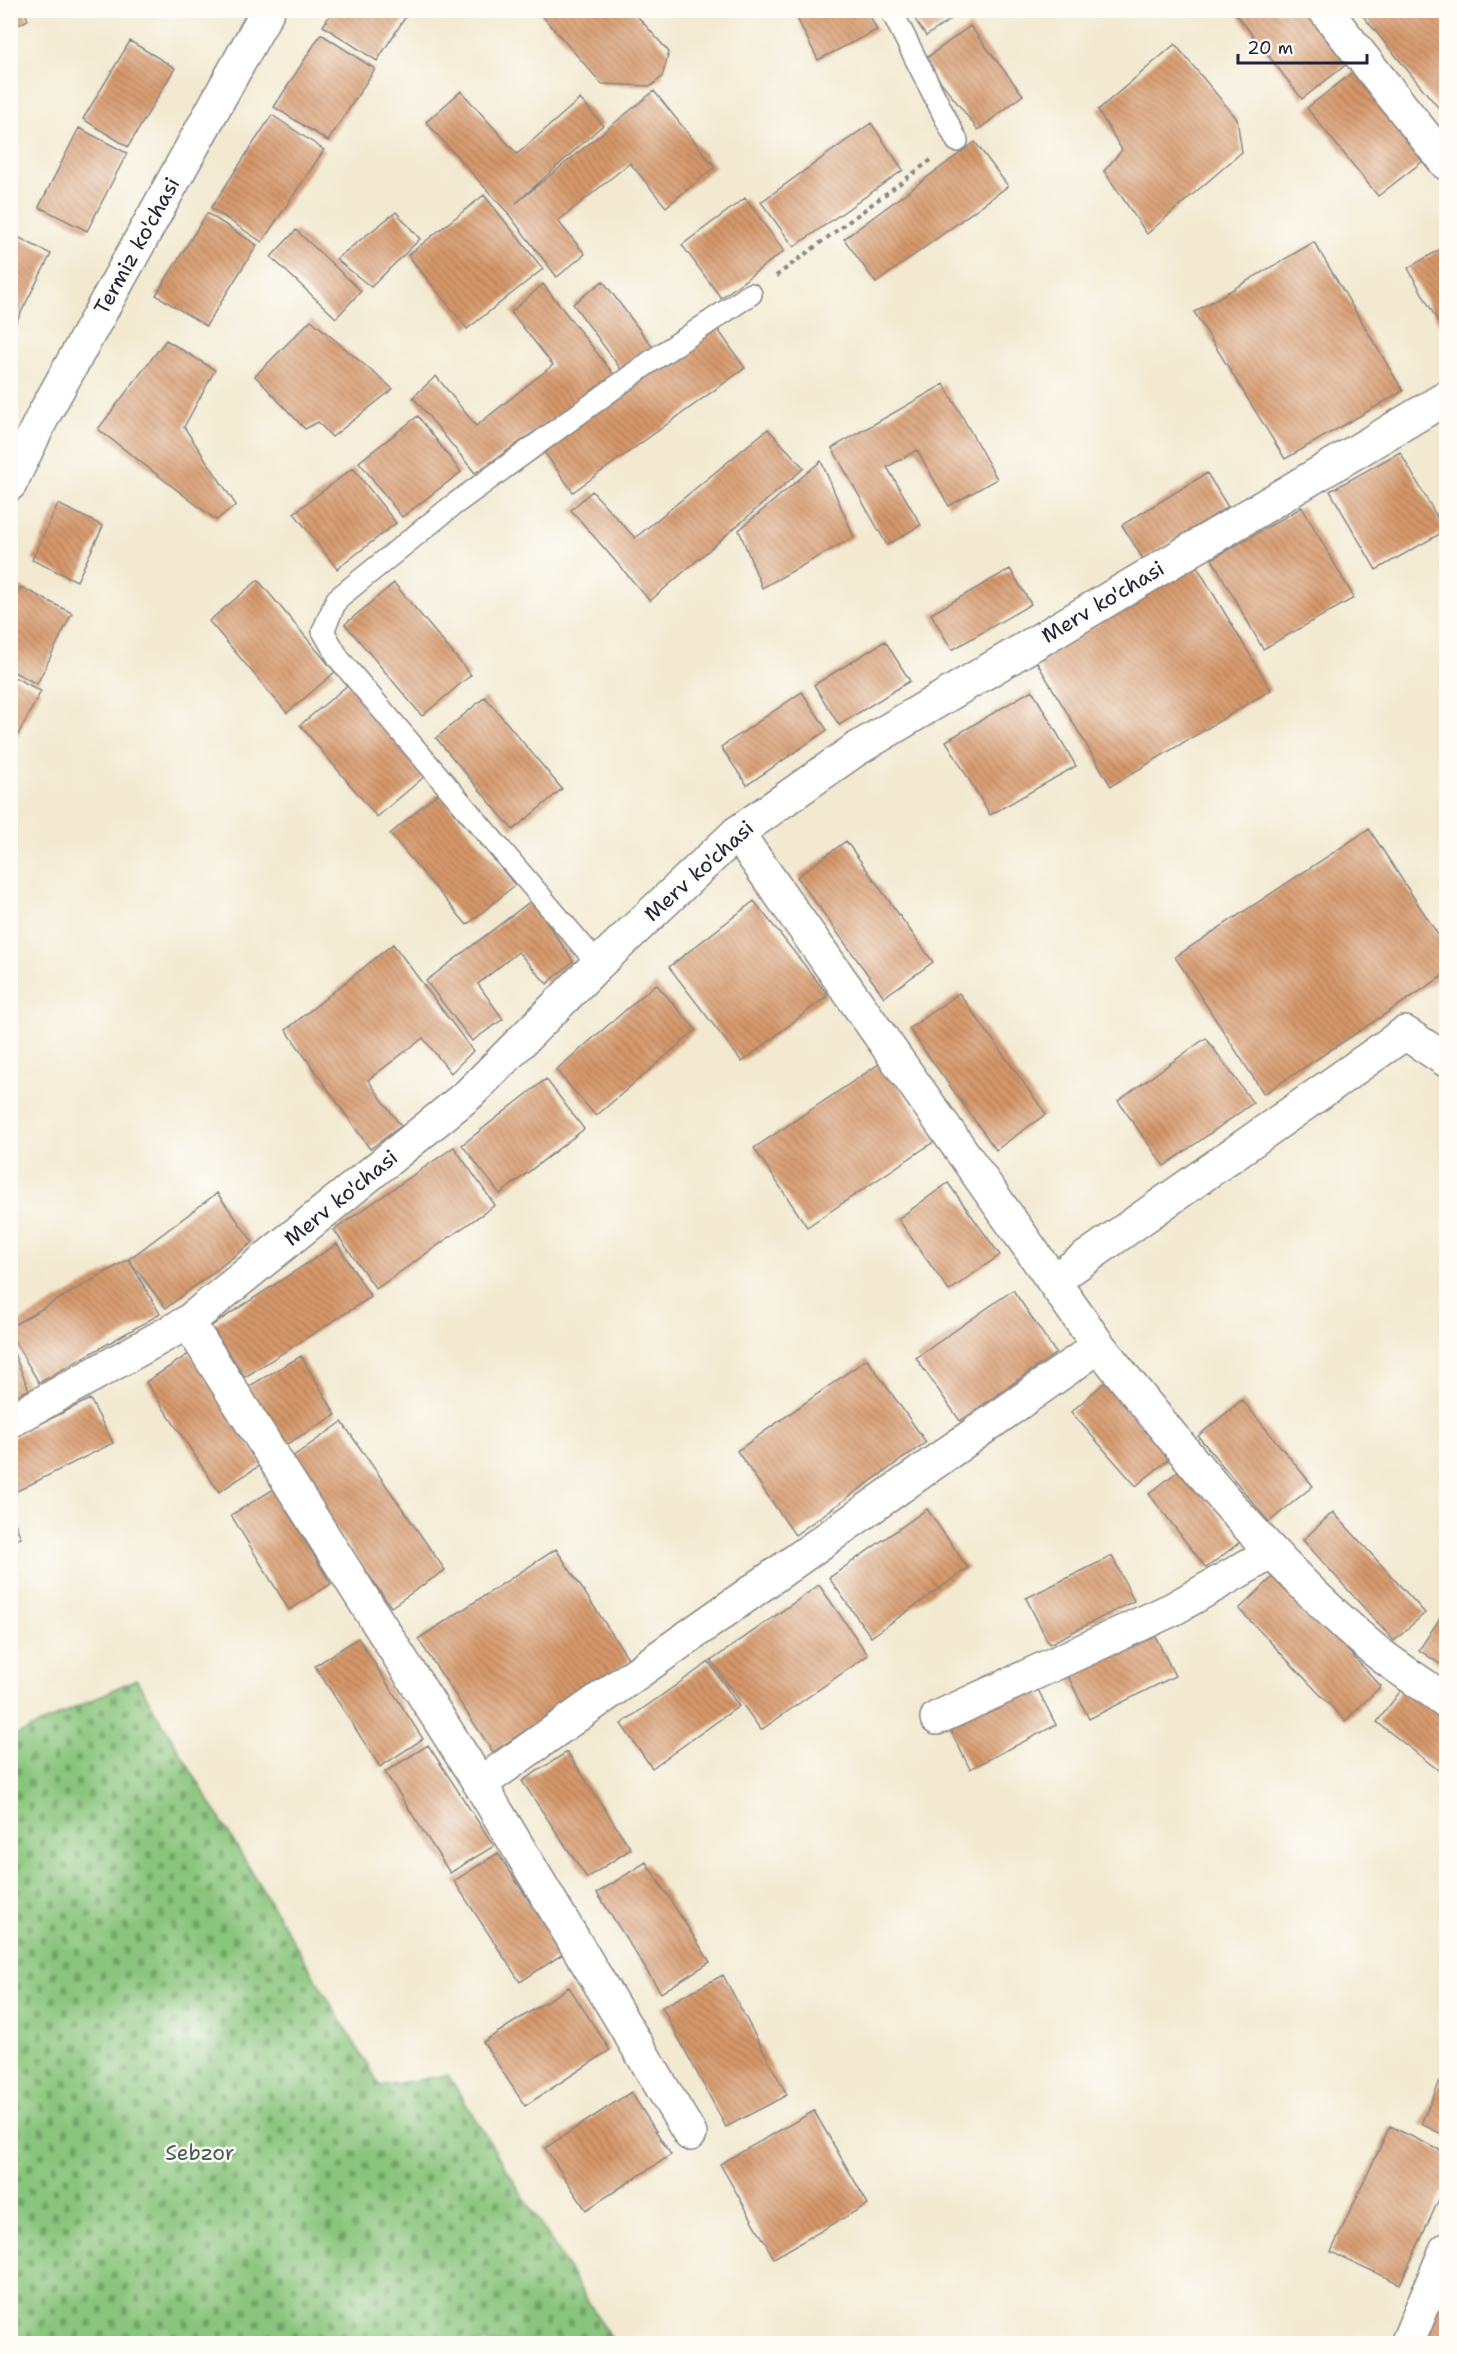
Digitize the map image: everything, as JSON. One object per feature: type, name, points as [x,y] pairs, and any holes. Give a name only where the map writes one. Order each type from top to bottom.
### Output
[{"type":"street","name":"Termiz ko'chasi","points":[[10,484],[43,416],[268,10]]},
{"type":"street","points":[[1325,10],[1446,163]]},
{"type":"street","name":"Merv ko'chasi","points":[[10,1421],[188,1322],[469,1094],[598,964],[737,833],[855,750],[1446,398]]},
{"type":"street","points":[[737,833],[1099,1346],[1216,1491],[1272,1552],[1373,1648],[1446,1701]]},
{"type":"street","points":[[1053,1281],[1405,1033],[1446,1060]]},
{"type":"street","points":[[188,1322],[480,1784],[690,2134]]},
{"type":"street","points":[[480,1784],[1099,1346]]},
{"type":"street","points":[[938,1718],[1173,1609],[1272,1552]]},
{"type":"street","points":[[1407,2343],[1446,2250]]},
{"type":"lane","points":[[891,10],[957,141]]},
{"type":"lane","points":[[598,964],[339,659],[323,631],[337,599],[452,507],[650,362],[751,294]]},
{"type":"path","points":[[751,294],[957,141]]},
{"type":"green space","name":"Sebzor","points":[[136,1679],[380,2086],[448,2075],[614,2343],[11,2343],[11,1738]]},
{"type":"building","points":[[10,10],[24,10],[28,20],[10,29]]},
{"type":"building","points":[[333,10],[410,10],[377,61],[323,26]]},
{"type":"building","points":[[537,10],[632,10],[669,52],[662,77],[651,86],[602,84]]},
{"type":"building","points":[[793,10],[867,10],[877,30],[818,60]]},
{"type":"building","points":[[909,10],[965,10],[926,36]]},
{"type":"building","points":[[1233,10],[1321,10],[1357,56],[1302,99]]},
{"type":"building","points":[[1358,10],[1437,10],[1446,22],[1446,117]]},
{"type":"building","points":[[970,26],[1023,95],[978,130],[924,60]]},
{"type":"building","points":[[321,34],[375,69],[328,141],[274,107]]},
{"type":"building","points":[[130,41],[175,68],[128,147],[83,119]]},
{"type":"building","points":[[1175,44],[1237,119],[1242,152],[1147,234],[1104,171],[1122,150],[1098,110]]},
{"type":"building","points":[[1362,65],[1432,154],[1378,196],[1307,108]]},
{"type":"building","points":[[461,91],[517,154],[580,99],[603,125],[515,204],[654,91],[715,167],[666,207],[630,163],[558,221],[585,254],[557,277],[506,211],[426,122]]},
{"type":"building","points":[[272,115],[324,150],[262,242],[211,208]]},
{"type":"building","points":[[871,123],[903,170],[794,247],[761,202]]},
{"type":"building","points":[[79,128],[127,153],[87,231],[39,207]]},
{"type":"building","points":[[975,142],[1008,186],[876,283],[844,239]]},
{"type":"building","points":[[484,195],[543,269],[467,329],[408,255]]},
{"type":"building","points":[[745,198],[784,251],[721,298],[682,245]]},
{"type":"building","points":[[396,212],[420,239],[371,287],[336,259]]},
{"type":"building","points":[[207,213],[257,245],[206,326],[156,295]]},
{"type":"building","points":[[296,230],[361,291],[336,318],[271,257]]},
{"type":"building","points":[[10,233],[51,254],[10,334]]},
{"type":"building","points":[[1314,242],[1403,391],[1285,459],[1194,312]]},
{"type":"building","points":[[1446,246],[1446,336],[1408,268]]},
{"type":"building","points":[[603,281],[654,349],[623,372],[573,304]]},
{"type":"building","points":[[543,284],[615,376],[475,473],[413,397],[436,376],[476,426],[553,365],[511,312]]},
{"type":"building","points":[[311,320],[393,389],[332,437],[318,422],[305,429],[255,376]]},
{"type":"building","points":[[714,324],[745,368],[573,492],[542,449]]},
{"type":"building","points":[[166,340],[215,370],[184,427],[236,505],[216,520],[98,429]]},
{"type":"building","points":[[944,384],[997,479],[949,506],[917,450],[887,467],[921,525],[887,545],[832,448]]},
{"type":"building","points":[[418,416],[461,472],[402,517],[359,462]]},
{"type":"building","points":[[768,429],[804,468],[650,601],[571,510],[592,491],[635,538]]},
{"type":"building","points":[[1400,452],[1445,531],[1376,570],[1330,491]]},
{"type":"building","points":[[821,461],[854,537],[762,588],[739,530]]},
{"type":"building","points":[[353,468],[396,523],[337,569],[294,513]]},
{"type":"building","points":[[1207,473],[1228,507],[1143,559],[1122,525]]},
{"type":"building","points":[[58,504],[103,526],[77,581],[32,560]]},
{"type":"building","points":[[1302,507],[1354,598],[1263,649],[1212,559]]},
{"type":"building","points":[[1196,565],[1271,690],[1111,786],[1036,661]]},
{"type":"building","points":[[1010,569],[1031,604],[952,650],[931,614]]},
{"type":"building","points":[[258,580],[335,672],[287,713],[209,621]]},
{"type":"building","points":[[394,583],[471,675],[422,716],[345,624]]},
{"type":"building","points":[[21,587],[72,613],[37,684],[10,670],[10,607]]},
{"type":"building","points":[[885,641],[910,681],[839,725],[814,685]]},
{"type":"building","points":[[10,675],[41,691],[10,750]]},
{"type":"building","points":[[349,684],[425,776],[377,817],[300,725]]},
{"type":"building","points":[[1032,690],[1076,766],[990,815],[946,741]]},
{"type":"building","points":[[802,692],[827,730],[747,785],[721,747]]},
{"type":"building","points":[[485,697],[562,789],[513,830],[436,738]]},
{"type":"building","points":[[438,793],[515,885],[467,925],[390,834]]},
{"type":"building","points":[[1369,829],[1446,947],[1446,974],[1264,1094],[1175,957]]},
{"type":"building","points":[[846,841],[933,962],[884,997],[797,877]]},
{"type":"building","points":[[532,900],[573,961],[547,984],[518,952],[478,984],[503,1019],[472,1041],[426,981]]},
{"type":"building","points":[[754,901],[828,995],[742,1062],[669,967]]},
{"type":"building","points":[[393,944],[473,1051],[451,1073],[423,1038],[368,1080],[401,1126],[370,1149],[286,1030]]},
{"type":"building","points":[[656,984],[696,1030],[596,1116],[556,1070]]},
{"type":"building","points":[[959,993],[1046,1114],[996,1150],[909,1029]]},
{"type":"building","points":[[1206,1038],[1253,1103],[1164,1166],[1118,1101]]},
{"type":"building","points":[[882,1062],[935,1141],[807,1227],[754,1148]]},
{"type":"building","points":[[546,1079],[584,1129],[500,1194],[462,1145]]},
{"type":"building","points":[[454,1147],[495,1205],[376,1289],[334,1230]]},
{"type":"building","points":[[948,1183],[1000,1255],[949,1291],[898,1219]]},
{"type":"building","points":[[217,1193],[253,1242],[166,1308],[129,1260],[160,1314],[39,1383],[10,1334],[10,1327],[129,1259]]},
{"type":"building","points":[[337,1244],[371,1297],[245,1377],[211,1326]]},
{"type":"building","points":[[1013,1290],[1056,1353],[960,1421],[916,1358]]},
{"type":"building","points":[[11,1346],[29,1390],[11,1397]]},
{"type":"building","points":[[190,1353],[262,1464],[219,1492],[146,1382]]},
{"type":"building","points":[[301,1356],[336,1415],[282,1447],[246,1388]]},
{"type":"building","points":[[867,1359],[926,1442],[795,1535],[737,1451]]},
{"type":"building","points":[[1105,1382],[1170,1458],[1136,1486],[1071,1412]]},
{"type":"building","points":[[90,1399],[113,1443],[15,1492],[10,1483],[10,1439]]},
{"type":"building","points":[[1242,1400],[1313,1486],[1269,1522],[1198,1436]]},
{"type":"building","points":[[342,1422],[445,1570],[391,1607],[288,1460]]},
{"type":"building","points":[[1182,1468],[1240,1542],[1206,1568],[1149,1494]]},
{"type":"building","points":[[274,1489],[331,1584],[289,1610],[231,1515]]},
{"type":"building","points":[[927,1509],[968,1568],[871,1637],[829,1578]]},
{"type":"building","points":[[10,1511],[21,1538],[10,1542]]},
{"type":"building","points":[[1333,1512],[1425,1613],[1394,1641],[1303,1540]]},
{"type":"building","points":[[556,1549],[630,1661],[493,1752],[418,1639]]},
{"type":"building","points":[[1112,1556],[1134,1601],[1049,1644],[1026,1598]]},
{"type":"building","points":[[1276,1574],[1381,1686],[1345,1721],[1239,1609]]},
{"type":"building","points":[[819,1585],[868,1655],[761,1730],[711,1661]]},
{"type":"building","points":[[1446,1609],[1446,1668],[1419,1650]]},
{"type":"building","points":[[1152,1630],[1175,1676],[1089,1719],[1066,1672]]},
{"type":"building","points":[[358,1638],[423,1739],[380,1767],[315,1666]]},
{"type":"building","points":[[709,1662],[739,1706],[652,1768],[621,1724]]},
{"type":"building","points":[[1033,1680],[1056,1725],[970,1769],[947,1723]]},
{"type":"building","points":[[1405,1685],[1446,1717],[1446,1776],[1377,1722]]},
{"type":"building","points":[[428,1745],[494,1846],[450,1873],[385,1772]]},
{"type":"building","points":[[567,1752],[631,1849],[587,1878],[522,1781]]},
{"type":"building","points":[[498,1853],[563,1954],[520,1982],[454,1881]]},
{"type":"building","points":[[646,1862],[710,1962],[661,1993],[597,1893]]},
{"type":"building","points":[[723,1975],[787,2095],[726,2127],[662,2007]]},
{"type":"building","points":[[569,1987],[610,2050],[525,2106],[483,2042]]},
{"type":"building","points":[[1446,2068],[1446,2136],[1421,2124]]},
{"type":"building","points":[[631,2092],[671,2155],[586,2210],[545,2148]]},
{"type":"building","points":[[814,2111],[868,2204],[774,2258],[720,2164]]},
{"type":"building","points":[[1390,2126],[1446,2153],[1446,2184],[1400,2284],[1331,2252]]},
{"type":"building","points":[[1446,2287],[1446,2344],[1423,2344]]}]
